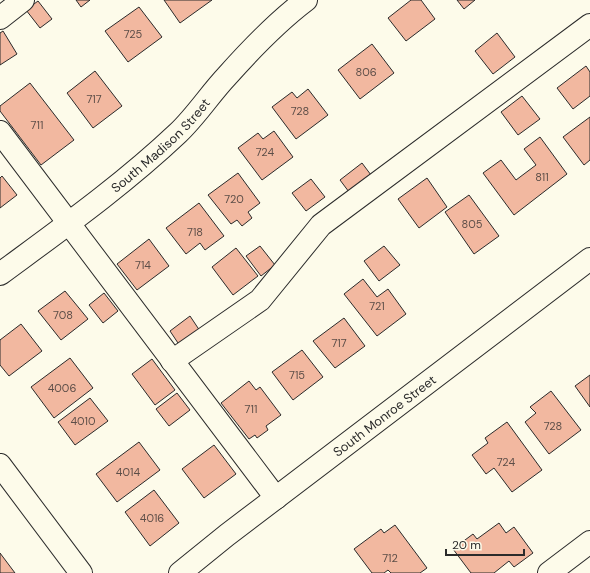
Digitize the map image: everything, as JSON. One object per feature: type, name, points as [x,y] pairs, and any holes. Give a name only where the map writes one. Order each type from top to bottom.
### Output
[{"type":"street","points":[[0,18],[23,0]]},
{"type":"street","name":"South Madison Street","points":[[0,274],[69,224],[141,166],[179,132],[228,75],[288,14],[306,0]]},
{"type":"street","points":[[172,361],[260,300],[321,225],[590,25]]},
{"type":"street","points":[[0,132],[276,498]]},
{"type":"street","name":"South Monroe Street","points":[[180,573],[590,259]]},
{"type":"street","points":[[0,465],[81,573]]},
{"type":"street","points":[[549,573],[590,542]]},
{"type":"building","points":[[76,0],[90,0],[81,7]]},
{"type":"building","points":[[164,0],[212,0],[180,23]]},
{"type":"building","points":[[411,0],[421,0],[435,19],[406,41],[388,18]]},
{"type":"building","points":[[457,0],[475,0],[464,9]]},
{"type":"building","points":[[38,1],[52,19],[40,28],[26,10]]},
{"type":"building","points":[[139,7],[162,37],[128,62],[105,31]]},
{"type":"building","points":[[3,31],[17,54],[0,65],[0,33]]},
{"type":"building","points":[[497,33],[515,57],[493,74],[475,51]]},
{"type":"building","points":[[372,44],[394,73],[360,99],[338,70]]},
{"type":"building","points":[[586,66],[590,72],[590,96],[573,109],[557,88]]},
{"type":"building","points":[[95,71],[122,106],[93,128],[67,93]]},
{"type":"building","points":[[30,83],[74,140],[41,165],[0,111],[0,106]]},
{"type":"building","points":[[308,89],[328,115],[296,139],[272,107],[292,92],[297,98]]},
{"type":"building","points":[[522,96],[540,119],[518,135],[501,112]]},
{"type":"building","points":[[590,117],[590,160],[584,165],[563,137]]},
{"type":"building","points":[[274,131],[293,157],[262,180],[238,148],[258,133],[263,139]]},
{"type":"building","points":[[540,137],[567,174],[514,215],[483,173],[501,160],[516,180],[536,165],[524,149]]},
{"type":"building","points":[[362,163],[371,175],[349,192],[340,180]]},
{"type":"building","points":[[238,173],[260,203],[248,212],[252,218],[242,226],[237,220],[231,224],[208,195]]},
{"type":"building","points":[[2,176],[17,195],[0,208],[0,178]]},
{"type":"building","points":[[427,178],[447,207],[419,228],[398,199]]},
{"type":"building","points":[[311,179],[325,197],[306,211],[292,193]]},
{"type":"building","points":[[469,195],[499,236],[474,254],[445,212]]},
{"type":"building","points":[[199,203],[224,236],[205,250],[200,243],[186,254],[166,228]]},
{"type":"building","points":[[149,239],[169,266],[137,290],[117,264]]},
{"type":"building","points":[[260,246],[275,265],[261,276],[246,256]]},
{"type":"building","points":[[384,246],[400,265],[379,281],[364,261]]},
{"type":"building","points":[[236,248],[258,276],[233,295],[212,267]]},
{"type":"building","points":[[363,279],[377,297],[388,289],[406,314],[377,336],[344,294]]},
{"type":"building","points":[[65,291],[88,319],[61,340],[38,311]]},
{"type":"building","points":[[104,293],[118,311],[103,323],[89,305]]},
{"type":"building","points":[[190,316],[200,331],[180,346],[170,331]]},
{"type":"building","points":[[344,318],[365,346],[335,368],[313,341]]},
{"type":"building","points":[[21,324],[42,351],[9,376],[0,365],[0,340]]},
{"type":"building","points":[[302,350],[323,377],[293,400],[272,372]]},
{"type":"building","points":[[70,358],[93,388],[54,418],[31,387]]},
{"type":"building","points":[[152,359],[175,390],[155,405],[132,374]]},
{"type":"building","points":[[590,375],[590,407],[575,386]]},
{"type":"building","points":[[249,381],[256,390],[260,387],[281,415],[266,426],[268,430],[257,438],[255,435],[249,439],[221,403]]},
{"type":"building","points":[[551,391],[581,430],[549,454],[525,422],[536,413],[530,407]]},
{"type":"building","points":[[177,393],[190,410],[169,426],[156,409]]},
{"type":"building","points":[[90,398],[108,421],[75,445],[58,422]]},
{"type":"building","points":[[507,422],[542,470],[512,492],[494,468],[486,474],[472,455],[488,443],[485,438]]},
{"type":"building","points":[[139,442],[160,470],[117,502],[96,474]]},
{"type":"building","points":[[214,445],[236,474],[204,498],[182,469]]},
{"type":"building","points":[[154,490],[179,523],[150,546],[125,512]]},
{"type":"building","points":[[499,523],[506,533],[514,527],[533,553],[514,567],[509,561],[494,573],[471,573],[453,549],[473,534],[477,539]]},
{"type":"building","points":[[395,525],[427,568],[420,573],[391,573],[388,570],[384,573],[372,573],[354,549],[381,529],[384,533]]},
{"type":"building","points":[[0,553],[15,573],[0,573]]}]
